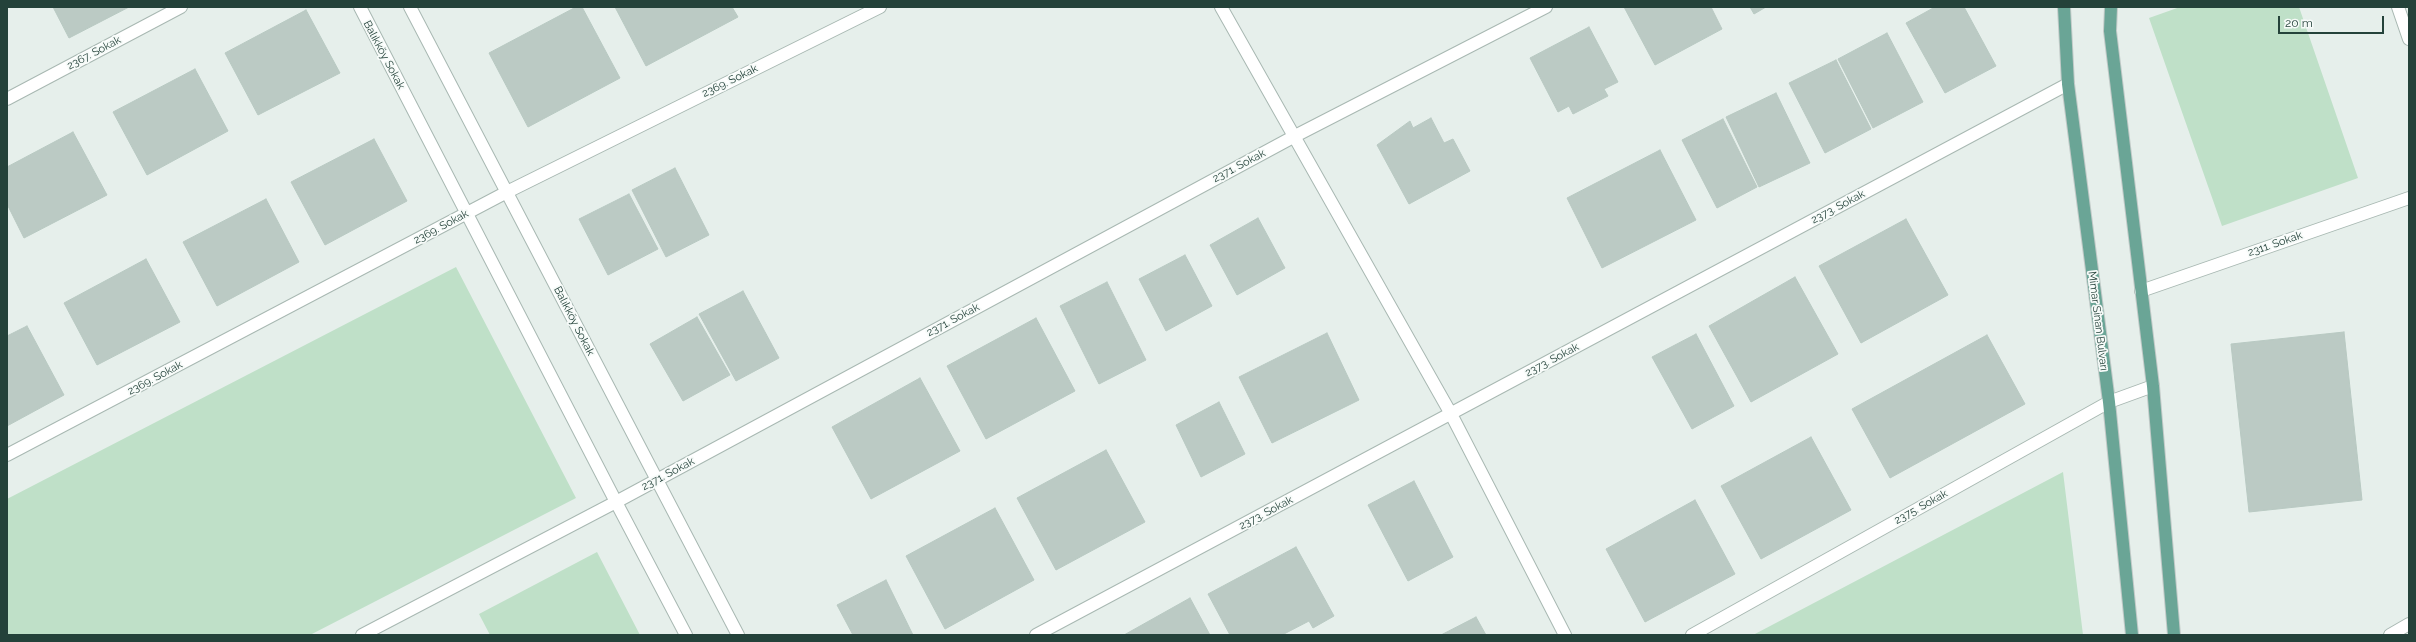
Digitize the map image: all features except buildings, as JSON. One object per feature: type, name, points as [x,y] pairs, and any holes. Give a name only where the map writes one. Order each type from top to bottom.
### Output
[{"type":"main road","name":"Mimar Sinan Bulvarı","points":[[2064,7],[2068,84],[2109,402],[2132,635]]},
{"type":"main road","points":[[2111,7],[2110,31],[2153,386],[2174,635]]},
{"type":"street","name":"2367. Sokak","points":[[7,99],[181,7]]},
{"type":"street","name":"Balıkköy Sokak","points":[[360,7],[686,635]]},
{"type":"street","name":"Balıkköy Sokak","points":[[410,7],[738,635]]},
{"type":"street","name":"2369. Sokak","points":[[7,455],[507,192],[880,7]]},
{"type":"street","points":[[1221,7],[1451,414],[1565,635]]},
{"type":"street","name":"2371. Sokak","points":[[362,635],[616,502],[1294,136],[1546,7]]},
{"type":"street","points":[[2398,7],[2409,39]]},
{"type":"street","name":"2373. Sokak","points":[[1036,635],[2068,84]]},
{"type":"street","name":"2311. Sokak","points":[[2141,291],[2409,198]]},
{"type":"street","name":"2375. Sokak","points":[[1692,635],[2109,402],[2153,386]]},
{"type":"street","points":[[2390,635],[2409,624]]},
{"type":"green space","points":[[2180,7],[2299,7],[2358,178],[2222,226],[2149,18]]},
{"type":"green space","points":[[456,267],[576,498],[310,635],[7,635],[7,499]]},
{"type":"green space","points":[[2063,472],[2083,635],[1753,635]]},
{"type":"green space","points":[[597,552],[640,635],[490,635],[479,614]]}]
